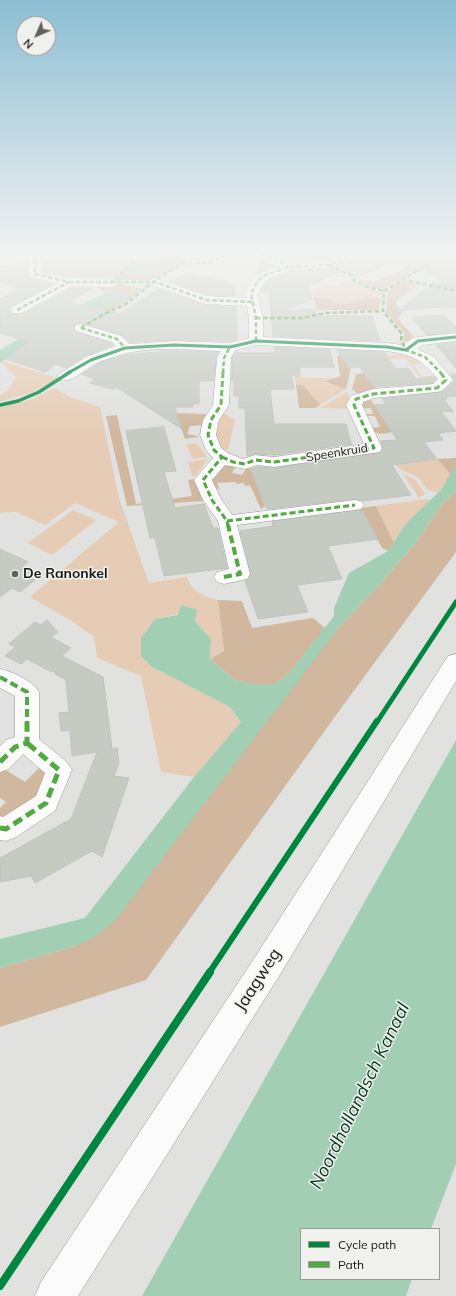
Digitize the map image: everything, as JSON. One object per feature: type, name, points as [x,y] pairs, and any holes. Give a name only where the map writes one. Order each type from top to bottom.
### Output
[{"type":"street","points":[[255,314],[256,341]]},
{"type":"street","points":[[81,328],[117,339],[125,348]]},
{"type":"street","points":[[64,377],[91,360],[125,348],[174,345],[230,347],[256,341],[387,347],[406,350],[418,340],[456,337]]},
{"type":"street","points":[[224,577],[240,574],[227,521],[212,500],[203,480],[222,457],[214,450],[208,435],[212,420],[221,405],[224,358],[230,347]]},
{"type":"street","name":"Speenkruid","points":[[222,457],[233,462],[245,464],[254,460],[274,462],[374,448],[354,405],[356,399],[373,394],[437,388],[446,380],[436,366],[421,354],[406,350]]},
{"type":"street","points":[[227,521],[355,505]]},
{"type":"street","name":"Jaagweg","points":[[55,1296],[270,962],[456,662]]},
{"type":"street","points":[[0,677],[27,692],[27,743],[59,770],[46,803],[6,829],[0,828]]},
{"type":"street","points":[[0,762],[15,747],[27,743]]},
{"type":"shaded area","points":[[92,314],[100,314],[76,327],[85,330],[80,332],[61,329]]},
{"type":"shaded area","points":[[388,314],[400,314],[398,318],[415,339],[405,342],[403,340],[405,334]]},
{"type":"shaded area","points":[[411,354],[425,363],[413,365],[422,377],[436,375],[438,381],[434,385],[427,386],[405,358],[369,362],[366,358]]},
{"type":"shaded area","points":[[345,355],[353,359],[346,389],[326,381],[340,376],[337,356]]},
{"type":"shaded area","points":[[3,361],[57,378],[33,392],[0,402],[0,396],[8,390],[16,377],[1,363]]},
{"type":"shaded area","points":[[364,373],[377,390],[360,396],[352,389],[356,374]]},
{"type":"shaded area","points":[[294,375],[306,378],[333,378],[326,381],[346,389],[320,405],[304,386],[296,384]]},
{"type":"shaded area","points":[[296,384],[304,386],[320,405],[315,408],[299,408]]},
{"type":"shaded area","points":[[54,388],[71,397],[100,407],[119,498],[149,583],[187,577],[195,590],[199,593],[218,600],[224,651],[210,659],[211,639],[195,621],[197,610],[155,619],[152,667],[230,707],[241,722],[194,777],[161,772],[141,676],[97,658],[94,637],[70,620],[30,597],[119,522],[75,503],[45,525],[16,512],[0,513],[0,406],[33,399]]},
{"type":"shaded area","points":[[347,392],[350,399],[346,403],[348,409],[320,408]]},
{"type":"shaded area","points":[[371,400],[392,432],[380,434],[370,428],[380,427],[375,416],[365,416],[364,414],[373,414],[371,408],[361,409],[364,402]]},
{"type":"shaded area","points":[[176,413],[206,414],[204,425],[190,426],[187,434],[198,437],[185,439]]},
{"type":"shaded area","points":[[222,414],[227,414],[229,417],[235,419],[228,450],[220,451],[215,430]]},
{"type":"shaded area","points":[[117,415],[136,504],[192,496],[188,480],[195,479],[198,490],[205,497],[204,501],[127,506],[106,416]]},
{"type":"shaded area","points":[[197,443],[207,457],[192,458],[186,444]]},
{"type":"shaded area","points":[[456,458],[456,465],[451,475],[437,459]]},
{"type":"shaded area","points":[[208,459],[196,476],[192,476],[188,462]]},
{"type":"shaded area","points":[[437,459],[451,475],[438,493],[426,489],[419,478],[400,469],[395,464]]},
{"type":"shaded area","points":[[230,465],[236,466],[232,473],[242,475],[247,468],[251,469],[265,506],[261,509],[250,485],[245,486],[244,483],[236,484],[236,482],[217,483],[220,490],[212,485],[211,480],[222,467]]},
{"type":"shaded area","points":[[403,474],[416,480],[425,494],[419,498]]},
{"type":"shaded area","points":[[456,491],[456,552],[339,711],[146,980],[0,1027],[0,968],[75,946],[340,626],[414,545],[442,504]]},
{"type":"shaded area","points":[[427,499],[431,500],[407,522],[394,543],[376,506]]},
{"type":"shaded area","points":[[376,506],[394,543],[388,551],[382,548],[359,508]]},
{"type":"shaded area","points":[[73,510],[96,520],[52,555],[28,543]]},
{"type":"shaded area","points":[[218,600],[242,601],[252,628],[313,618],[325,628],[291,671],[276,684],[252,684],[235,680],[210,659],[224,651]]},
{"type":"shaded area","points":[[41,766],[46,774],[41,795],[0,821],[0,808],[6,802],[0,798],[0,773],[4,769],[25,782]]},
{"type":"water","points":[[60,314],[91,314],[16,352],[0,363],[0,350]]},
{"type":"water","points":[[456,465],[456,491],[442,504],[414,545],[340,626],[114,922],[93,938],[75,946],[0,968],[0,939],[85,918],[194,777],[241,722],[230,707],[152,667],[141,656],[141,638],[155,619],[178,615],[181,605],[197,610],[195,621],[211,639],[210,659],[235,680],[252,684],[276,684],[291,671],[334,616],[334,608],[349,573],[388,551],[407,522],[440,491]]},
{"type":"water","name":"Noordhollandsch Kanaal","points":[[456,740],[456,1164],[431,1228],[300,1228],[300,1280],[412,1280],[406,1296],[142,1296]]},
{"type":"building","points":[[0,314],[236,314],[237,340],[130,342],[122,335],[81,323],[76,324],[73,327],[76,332],[111,343],[113,345],[85,356],[66,368],[56,364],[45,372],[6,359],[29,342],[0,333]]},
{"type":"building","points":[[271,314],[372,316],[380,341],[329,339],[327,335],[328,339],[273,336]]},
{"type":"building","points":[[443,315],[456,327],[456,332],[427,335],[412,318]]},
{"type":"building","points":[[456,343],[456,368],[436,345]]},
{"type":"building","points":[[274,347],[330,350],[334,367],[299,367],[300,375],[291,375],[294,389],[270,389],[274,424],[346,424],[352,444],[274,455],[255,454],[247,456],[245,408],[239,408],[239,396],[234,396],[234,381],[232,381],[232,358],[236,351],[237,353],[275,353]]},
{"type":"building","points":[[337,350],[384,352],[396,369],[408,368],[416,379],[434,377],[436,379],[432,383],[374,387],[360,367],[348,367]]},
{"type":"building","points":[[167,351],[218,352],[214,381],[199,381],[199,404],[193,404],[193,407],[175,407],[182,429],[116,387],[113,389],[90,383],[95,379],[82,374],[101,362],[127,355]]},
{"type":"building","points":[[456,374],[456,396],[445,397],[447,399],[444,400],[454,412],[441,411],[456,431],[438,433],[443,440],[424,442],[437,459],[392,465],[411,495],[363,501],[355,499],[267,509],[250,469],[257,467],[274,468],[380,453],[383,449],[381,441],[397,440],[374,405],[386,404],[382,399],[442,392],[454,381],[451,375]]},
{"type":"building","points":[[164,427],[176,471],[164,472],[175,508],[204,504],[213,528],[218,528],[227,568],[164,576],[155,538],[150,538],[126,431]]},
{"type":"building","points":[[362,510],[378,539],[328,546],[342,579],[297,585],[308,612],[258,619],[245,581],[248,580],[251,574],[240,531],[273,526],[272,522]]},
{"type":"building","points":[[0,549],[28,562],[23,566],[33,571],[27,576],[35,580],[20,592],[12,588],[0,597]]},
{"type":"building","points":[[47,620],[58,632],[51,637],[71,648],[62,656],[103,677],[112,749],[117,748],[119,763],[114,776],[129,778],[102,857],[92,851],[35,883],[31,876],[0,882],[0,858],[71,819],[97,752],[72,756],[70,730],[61,731],[59,713],[69,712],[66,680],[55,674],[55,670],[52,672],[27,659],[21,664],[5,656],[15,647],[9,644],[35,622],[41,625]]},
{"type":"marked path","points":[[81,328],[103,314]]},
{"type":"marked path","points":[[255,314],[256,341]]},
{"type":"marked path","points":[[256,318],[302,318],[319,314]]},
{"type":"marked path","points":[[222,457],[233,462],[245,464],[255,460],[274,462],[374,448],[354,405],[356,399],[373,394],[437,388],[446,380],[429,360],[414,352],[406,350],[401,340],[402,334],[386,314]]},
{"type":"marked path","points":[[81,328],[117,339],[125,348]]},
{"type":"marked path","points":[[224,577],[240,574],[227,521],[212,500],[203,480],[222,457],[214,450],[208,435],[211,420],[221,405],[224,358],[230,347]]},
{"type":"marked path","points":[[227,521],[355,505]]},
{"type":"marked path","points":[[0,677],[27,692],[27,743],[15,747],[0,762]]},
{"type":"marked path","points":[[0,828],[6,829],[46,803],[59,770],[27,743]]},
{"type":"cycle path","points":[[0,405],[18,401],[39,392],[91,360],[125,348],[174,345],[230,347],[256,341],[387,347],[406,350],[418,341],[456,337]]},
{"type":"cycle path","points":[[0,1286],[456,602]]},
{"type":"place","name":"De Ranonkel","points":[[15,574]]}]
